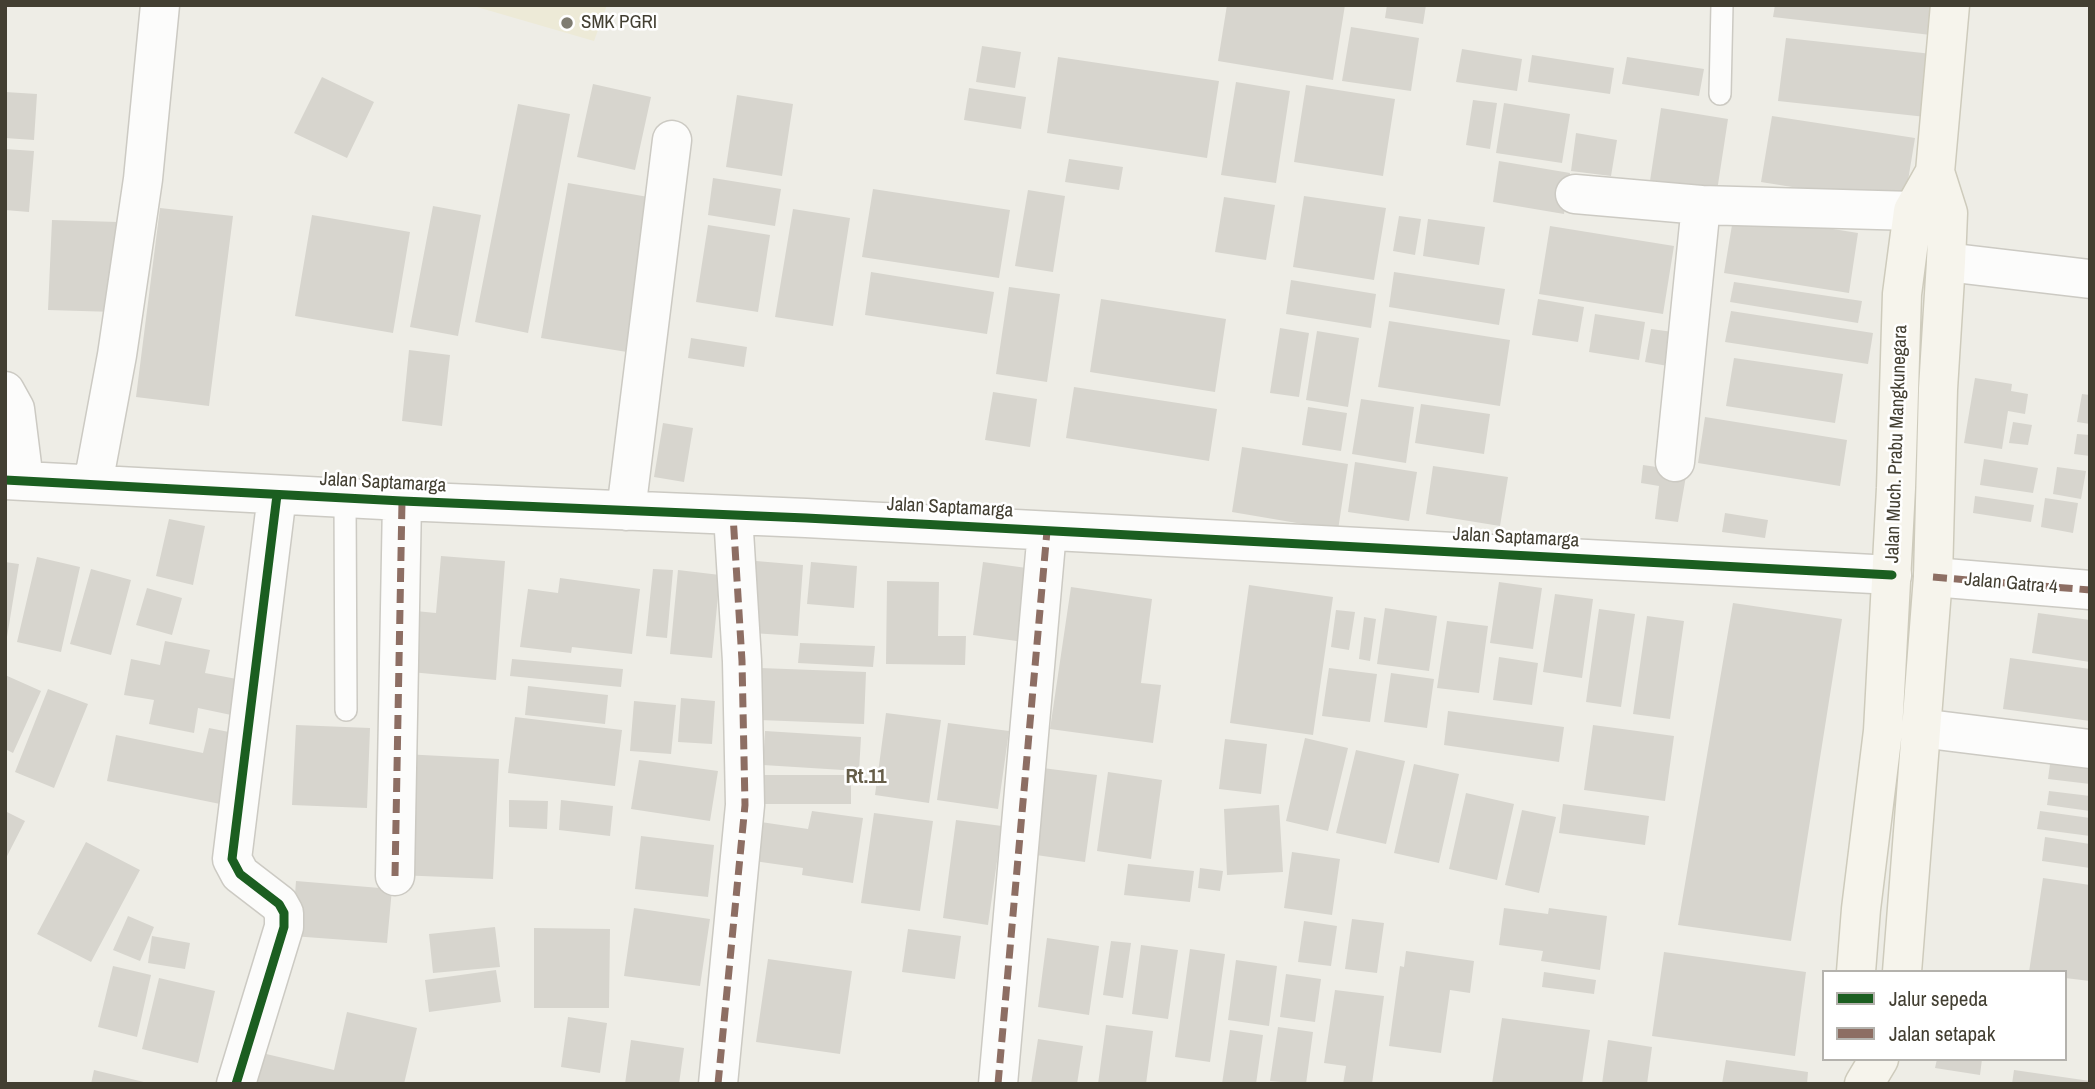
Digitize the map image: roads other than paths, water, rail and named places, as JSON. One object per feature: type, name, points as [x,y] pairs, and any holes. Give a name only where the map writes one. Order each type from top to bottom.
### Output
[{"type":"main road","name":"Jalan Much. Prabu Mangkunegara","points":[[1902,970],[1933,577],[1938,388],[1948,213],[1935,172],[1950,5]]},
{"type":"main road","name":"Jalan Much. Prabu Mangkunegara","points":[[1856,970],[1882,731],[1892,575],[1902,293],[1913,211],[1935,172]]},
{"type":"street","points":[[93,484],[117,355],[143,179],[160,5]]},
{"type":"street","points":[[626,511],[672,140]]},
{"type":"street","points":[[1575,194],[1701,205],[1913,211]]},
{"type":"street","points":[[1675,462],[1701,205]]},
{"type":"street","points":[[1946,262],[2090,279]]},
{"type":"street","points":[[5,391],[15,409],[15,481]]},
{"type":"street","name":"Jalan Saptamarga","points":[[15,481],[1892,575]]},
{"type":"street","points":[[236,1084],[284,927],[284,913],[279,905],[240,874],[232,859],[277,495]]},
{"type":"street","points":[[395,876],[402,502]]},
{"type":"street","points":[[718,1084],[745,805],[742,661],[733,515]]},
{"type":"street","points":[[998,1084],[1047,531]]},
{"type":"street","name":"Jalan Gatra 4","points":[[1933,577],[2090,590]]},
{"type":"street","points":[[1920,728],[2090,748]]},
{"type":"lane","points":[[1720,94],[1722,5]]},
{"type":"lane","points":[[345,499],[346,710]]},
{"type":"place","name":"SMK PGRI","points":[[567,23]]},
{"type":"district","name":"Rt.11","points":[[866,777]]}]
